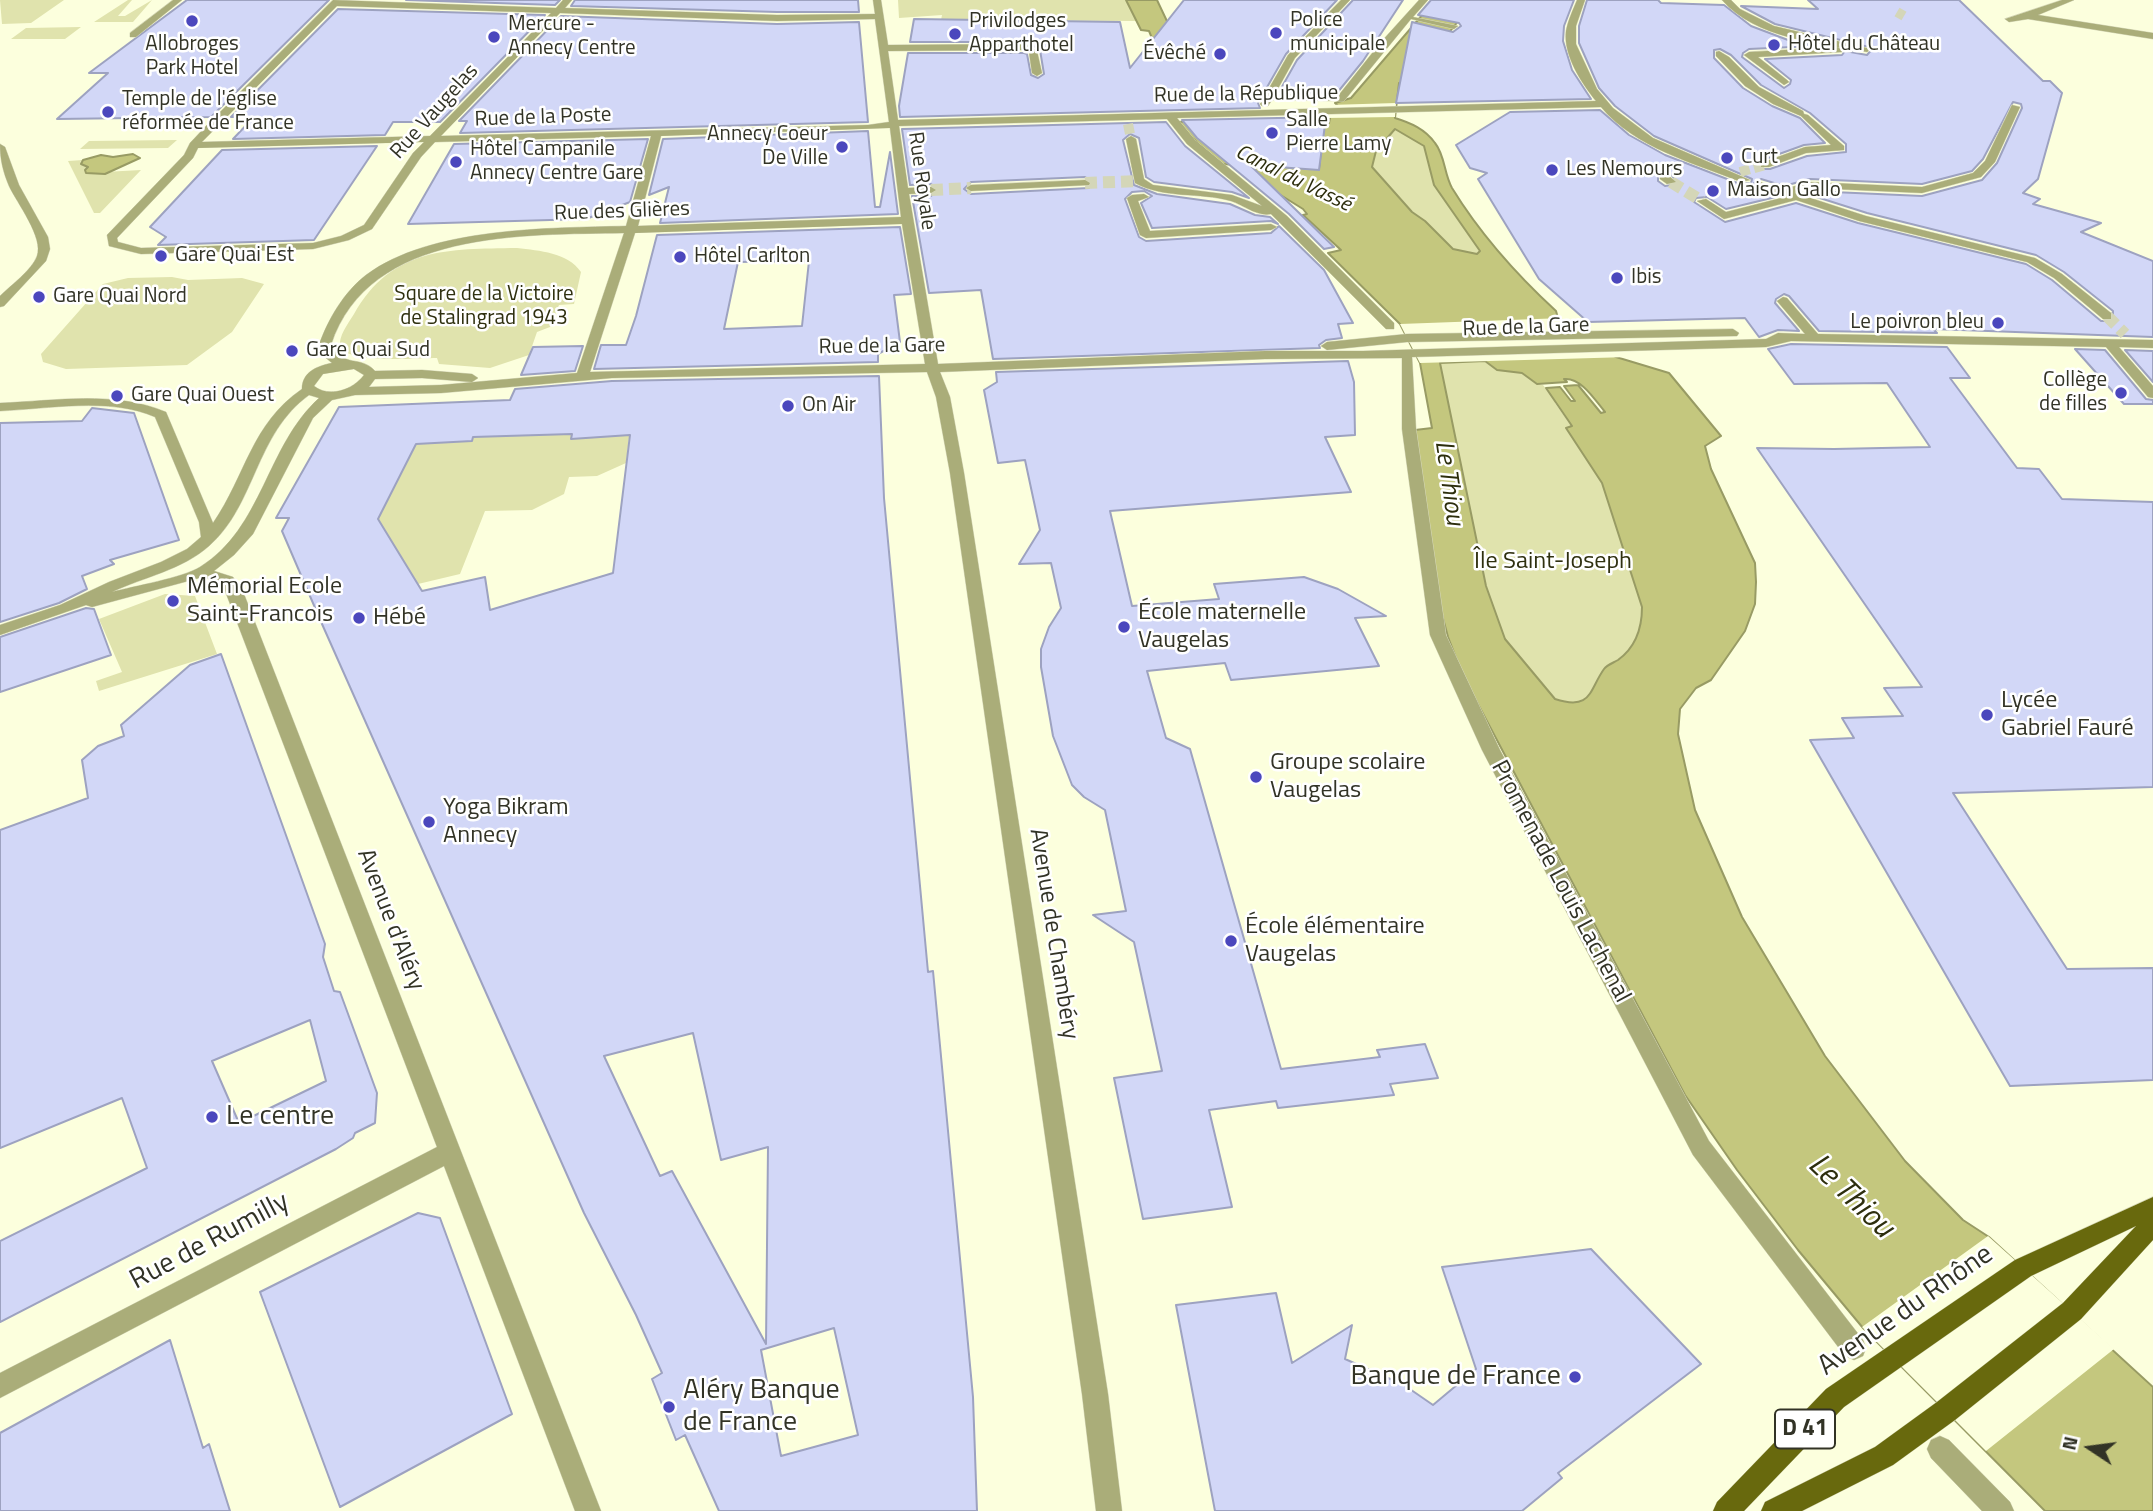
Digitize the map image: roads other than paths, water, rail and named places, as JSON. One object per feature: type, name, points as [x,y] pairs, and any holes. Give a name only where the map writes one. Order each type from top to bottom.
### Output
[{"type":"main road","name":"Avenue du Rhône","points":[[1726,1511],[1835,1398],[2023,1268],[2153,1207]]},
{"type":"main road","name":"D 41","points":[[1774,1511],[1884,1456],[1946,1411],[2072,1311],[2153,1224]]},
{"type":"street","points":[[133,35],[178,0]]},
{"type":"street","name":"Rue Vaugelas","points":[[194,145],[189,156],[111,237],[113,244],[141,251],[327,243],[368,227],[430,140],[568,0]]},
{"type":"street","name":"Rue Royale","points":[[877,0],[906,220],[932,368]]},
{"type":"street","points":[[1260,113],[1291,57],[1346,0]]},
{"type":"street","points":[[1269,97],[1341,99],[1384,44],[1424,0]]},
{"type":"street","points":[[1581,0],[1570,31],[1571,43],[1585,79],[1600,104],[1649,142],[1739,176]]},
{"type":"street","points":[[1726,0],[1739,13],[1755,20],[1809,37],[1867,48],[1749,55],[1784,82]]},
{"type":"street","points":[[2009,19],[2028,16],[2070,0]]},
{"type":"street","points":[[194,145],[337,2],[777,18],[879,16]]},
{"type":"street","points":[[2028,16],[2153,36]]},
{"type":"street","points":[[1415,19],[1454,26]]},
{"type":"street","points":[[884,48],[1026,47],[1033,51],[1037,74]]},
{"type":"street","points":[[1720,54],[1741,77],[1775,103],[1803,115],[1840,148],[1805,150],[1765,165]]},
{"type":"street","points":[[1731,65],[1749,64]]},
{"type":"street","name":"Rue de la République","points":[[893,124],[1126,121],[1172,116],[1600,104]]},
{"type":"street","points":[[1783,193],[1810,185],[1922,190],[1977,175],[1990,162],[2015,107]]},
{"type":"street","points":[[1172,116],[1173,122],[1191,142],[1283,218],[1390,326]]},
{"type":"street","name":"Rue de la Poste","points":[[194,145],[868,128],[893,124]]},
{"type":"street","points":[[582,378],[637,211],[657,133]]},
{"type":"street","points":[[1131,139],[1146,188]]},
{"type":"street","points":[[0,147],[15,185],[42,237],[44,248],[42,259],[0,303]]},
{"type":"street","points":[[1232,198],[1237,180]]},
{"type":"street","points":[[971,188],[1085,183]]},
{"type":"street","points":[[1760,185],[1863,219],[2031,260],[2058,276],[2107,316]]},
{"type":"street","points":[[1272,227],[1146,235],[1132,198],[1146,188],[1232,198],[1283,218]]},
{"type":"street","points":[[903,191],[930,190]]},
{"type":"street","points":[[1702,201],[1724,216],[1797,197]]},
{"type":"street","name":"Rue des Glières","points":[[343,365],[330,355],[325,345],[354,293],[374,274],[391,265],[465,240],[629,230],[906,220]]},
{"type":"street","points":[[1783,302],[1815,338]]},
{"type":"street","name":"Rue de la Gare","points":[[1265,355],[1407,338],[1708,332],[1788,338],[2109,343],[2130,339],[2153,344]]},
{"type":"street","name":"Rue de la Gare","points":[[330,395],[353,391],[429,389],[612,374],[932,368],[1265,355],[1411,356],[1617,346],[1766,343],[1788,338]]},
{"type":"street","points":[[1357,342],[1363,355]]},
{"type":"street","points":[[2109,343],[2153,394]]},
{"type":"street","name":"Promenade Louis Lachenal","points":[[1411,356],[1409,429],[1438,635],[1491,750],[1701,1148],[1854,1348]]},
{"type":"street","points":[[308,390],[307,382],[314,374],[343,365]]},
{"type":"street","name":"Rue de la Gare","points":[[343,365],[359,366],[371,374],[435,374],[499,383]]},
{"type":"street","name":"Avenue de Chambéry","points":[[932,368],[943,397],[957,472],[1095,1394],[1110,1511]]},
{"type":"street","points":[[353,391],[366,383],[371,374]]},
{"type":"street","points":[[308,390],[316,394],[330,395]]},
{"type":"street","points":[[67,608],[113,585],[175,561],[209,538],[279,412],[288,402],[308,390]]},
{"type":"street","points":[[0,630],[67,608],[120,597],[203,572],[244,536],[307,416],[330,395]]},
{"type":"street","points":[[0,407],[142,406],[161,415],[206,522],[209,538]]},
{"type":"street","name":"Avenue d'Aléry","points":[[203,572],[228,580],[236,593],[588,1511]]},
{"type":"street","name":"Rue de Rumilly","points":[[0,1386],[449,1152]]},
{"type":"street","points":[[1940,1449],[2001,1511]]},
{"type":"water","points":[[1126,0],[1157,0],[1174,36],[1157,50],[1149,31],[1141,30]]},
{"type":"water","points":[[1435,0],[1467,10],[1409,83],[1399,83],[1395,118],[1417,127],[1431,138],[1441,153],[1449,183],[1474,221],[1500,253],[1556,311],[1558,318],[1584,340],[1616,357],[1669,373],[1721,436],[1705,446],[1711,469],[1755,563],[1755,604],[1745,631],[1711,680],[1696,688],[1680,709],[1678,734],[1695,810],[1742,917],[1825,1056],[1905,1161],[1963,1220],[1989,1237],[2153,1387],[2153,1511],[2045,1511],[1863,1328],[1798,1250],[1737,1170],[1685,1095],[1463,676],[1448,637],[1434,585],[1415,430],[1432,428],[1420,363],[1400,324],[1328,253],[1341,250],[1303,215],[1307,214],[1303,209],[1258,181],[1242,165],[1220,164],[1176,122],[1208,121],[1271,165],[1319,169],[1324,125],[1329,123],[1332,108],[1338,106],[1335,103],[1351,98]],"holes":[[[1395,129],[1424,146],[1434,185],[1480,251],[1477,254],[1453,249],[1412,212],[1372,167],[1376,151]],[[1485,361],[1497,370],[1522,373],[1537,384],[1567,382],[1564,379],[1570,379],[1587,390],[1605,412],[1601,413],[1578,385],[1564,386],[1575,401],[1571,401],[1560,387],[1546,388],[1572,426],[1566,428],[1602,483],[1642,607],[1641,623],[1634,643],[1624,655],[1604,669],[1588,696],[1576,702],[1555,699],[1505,639],[1486,586],[1440,363]]]},
{"type":"water","points":[[133,154],[140,158],[105,174],[86,173],[88,167],[81,164],[83,160],[101,155],[113,157]]},
{"type":"tunnel","points":[[1897,12],[1904,16]]},
{"type":"tunnel","points":[[1128,124],[1131,139]]},
{"type":"tunnel","points":[[1740,172],[1765,165]]},
{"type":"tunnel","points":[[1085,183],[1139,181]]},
{"type":"tunnel","points":[[1671,182],[1702,201]]},
{"type":"tunnel","points":[[931,190],[971,188]]},
{"type":"tunnel","points":[[2107,316],[2125,334]]},
{"type":"place","name":"Allobroges Park Hotel","points":[[192,21]]},
{"type":"place","name":"Police municipale","points":[[1276,33]]},
{"type":"place","name":"Privilodges Apparthotel","points":[[955,34]]},
{"type":"place","name":"Mercure - Annecy Centre","points":[[494,37]]},
{"type":"place","name":"Hôtel du Château","points":[[1774,45]]},
{"type":"place","name":"Évêché","points":[[1220,54]]},
{"type":"place","name":"Temple de l'église réformée de France","points":[[108,112]]},
{"type":"place","name":"Salle Pierre Lamy","points":[[1272,133]]},
{"type":"place","name":"Annecy Coeur De Ville","points":[[842,147]]},
{"type":"place","name":"Curt","points":[[1727,158]]},
{"type":"place","name":"Hôtel Campanile Annecy Centre Gare","points":[[456,162]]},
{"type":"place","name":"Les Nemours","points":[[1552,170]]},
{"type":"place","name":"Maison Gallo","points":[[1713,191]]},
{"type":"place","name":"Gare Quai Est","points":[[161,256]]},
{"type":"place","name":"Hôtel Carlton","points":[[680,257]]},
{"type":"place","name":"Ibis","points":[[1617,278]]},
{"type":"place","name":"Gare Quai Nord","points":[[39,297]]},
{"type":"place","name":"Le poivron bleu","points":[[1998,323]]},
{"type":"place","name":"Gare Quai Sud","points":[[292,351]]},
{"type":"place","name":"Collège de filles","points":[[2121,393]]},
{"type":"place","name":"Gare Quai Ouest","points":[[117,396]]},
{"type":"place","name":"On Air","points":[[788,406]]},
{"type":"place","name":"Mémorial Ecole Saint-Francois","points":[[173,601]]},
{"type":"place","name":"Hébé","points":[[359,618]]},
{"type":"place","name":"École maternelle Vaugelas","points":[[1124,627]]},
{"type":"place","name":"Lycée Gabriel Fauré","points":[[1987,715]]},
{"type":"place","name":"Groupe scolaire Vaugelas","points":[[1256,777]]},
{"type":"place","name":"Yoga Bikram Annecy","points":[[429,822]]},
{"type":"place","name":"École élémentaire Vaugelas","points":[[1231,941]]},
{"type":"place","name":"Le centre","points":[[212,1117]]},
{"type":"place","name":"Banque de France","points":[[1575,1377]]},
{"type":"place","name":"Aléry Banque de France","points":[[669,1407]]},
{"type":"water label","name":"Canal du Vassé","points":[[1293,179]]},
{"type":"water label","name":"Le Thiou","points":[[1448,483]]},
{"type":"water label","name":"Le Thiou","points":[[1850,1197]]},
{"type":"park label","name":"Square de la Victoire de Stalingrad 1943","points":[[484,307]]},
{"type":"park label","name":"Île Saint-Joseph","points":[[1553,562]]}]
